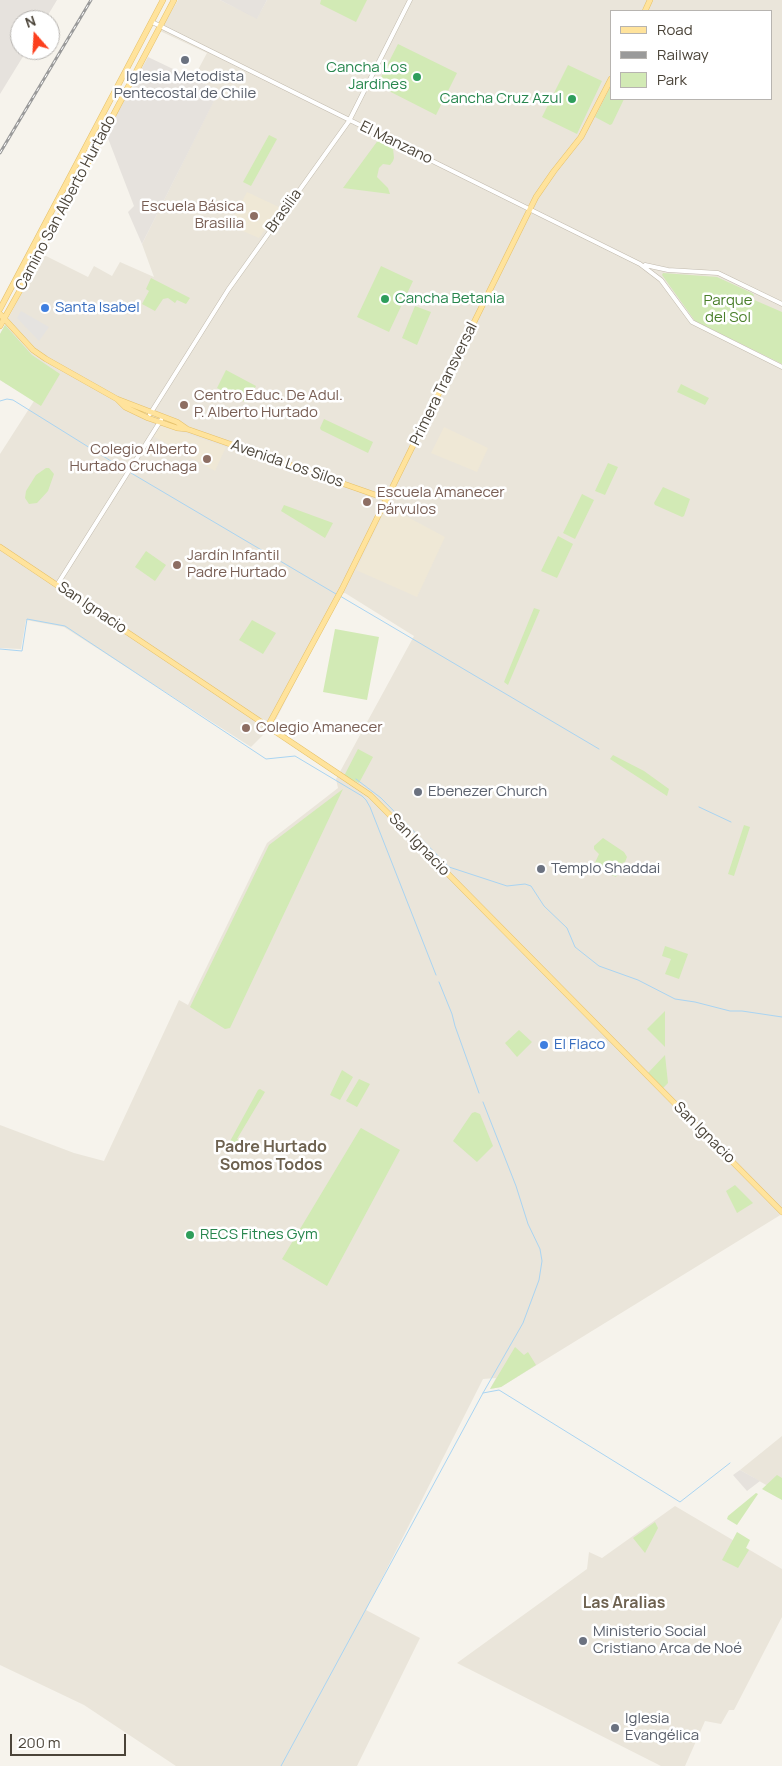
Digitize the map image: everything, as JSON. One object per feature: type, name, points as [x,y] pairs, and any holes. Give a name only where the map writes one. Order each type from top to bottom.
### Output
[{"type":"main road","name":"Camino San Alberto Hurtado","points":[[0,309],[164,0]]},
{"type":"main road","name":"Camino San Alberto Hurtado","points":[[0,326],[2,316],[64,209],[174,0]]},
{"type":"main road","name":"Primera Transversal","points":[[268,726],[340,593],[530,209],[548,178],[581,137],[610,81]]},
{"type":"main road","points":[[56,205],[64,209]]},
{"type":"main road","name":"Avenida Los Silos","points":[[2,316],[33,350],[41,356],[149,416],[177,428],[187,429],[387,499]]},
{"type":"main road","name":"San Ignacio","points":[[0,547],[375,799],[782,1212]]},
{"type":"street","name":"Brasilia","points":[[149,416],[225,294],[349,121],[410,0]]},
{"type":"street","name":"El Manzano","points":[[152,22],[640,264],[666,285],[692,322],[782,367]]},
{"type":"street","name":"El Manzano","points":[[640,264],[661,269],[718,273],[782,304]]},
{"type":"street","points":[[658,277],[661,269]]},
{"type":"street","points":[[57,585],[161,420]]},
{"type":"shaded area","points":[[0,0],[57,0],[51,10],[10,10],[10,60],[21,60],[0,94]]},
{"type":"shaded area","points":[[178,0],[220,0],[257,18],[267,0],[782,0],[782,1214],[501,1387],[490,1389],[496,1378],[483,1379],[366,1610],[420,1638],[357,1766],[176,1766],[84,1705],[0,1665],[0,1125],[74,1153],[104,1161],[179,1000],[188,1005],[267,843],[338,788],[336,779],[414,636],[345,593],[341,594],[273,725],[251,747],[64,627],[26,620],[21,649],[0,648],[0,454],[34,401],[0,380],[0,334],[42,254],[88,277],[94,266],[112,276],[120,262],[154,277],[142,244],[218,92],[193,79],[207,53],[160,31]]},
{"type":"shaded area","points":[[220,0],[267,0],[257,19]]},
{"type":"shaded area","points":[[148,57],[219,91],[142,244],[128,212],[134,206],[106,133]]},
{"type":"shaded area","name":"Escuela Básica Brasilia","points":[[247,192],[281,208],[259,238],[229,225]]},
{"type":"shaded area","points":[[21,311],[49,327],[39,341],[17,318]]},
{"type":"shaded area","name":"Colegio Alberto Hurtado Cruchaga","points":[[161,425],[226,447],[215,471],[153,436]]},
{"type":"shaded area","points":[[444,427],[488,448],[477,472],[431,453]]},
{"type":"shaded area","points":[[387,506],[445,537],[417,597],[356,570]]},
{"type":"shaded area","points":[[782,1436],[782,1494],[740,1470]]},
{"type":"shaded area","points":[[740,1470],[760,1481],[747,1491],[733,1475]]},
{"type":"shaded area","points":[[675,1506],[782,1569],[782,1617],[734,1710],[729,1710],[721,1724],[705,1721],[685,1766],[661,1766],[457,1663],[587,1569],[589,1552],[602,1558]]},
{"type":"green space","points":[[321,0],[367,0],[356,22],[320,4]]},
{"type":"green space","name":"Cancha Los Jardines","points":[[398,44],[457,73],[436,115],[377,85]]},
{"type":"green space","name":"Cancha Cruz Azul","points":[[568,65],[602,81],[577,134],[542,117]]},
{"type":"green space","points":[[610,88],[610,100],[624,100],[612,124],[610,125],[595,117]]},
{"type":"green space","points":[[269,135],[277,139],[251,186],[243,182]]},
{"type":"green space","points":[[379,139],[390,144],[393,148],[393,161],[390,165],[383,164],[379,168],[377,177],[388,188],[390,194],[343,188]]},
{"type":"green space","name":"Cancha Betania","points":[[381,266],[413,281],[389,332],[357,317]]},
{"type":"green space","name":"Parque del Sol","points":[[663,273],[717,277],[752,293],[754,295],[752,299],[782,312],[782,364],[695,321],[662,275]]},
{"type":"green space","points":[[151,278],[190,298],[186,304],[177,300],[175,303],[168,298],[163,299],[155,311],[142,304],[149,291],[146,289]]},
{"type":"green space","points":[[415,306],[431,312],[417,345],[402,338]]},
{"type":"green space","points":[[5,325],[32,355],[60,374],[41,406],[0,380],[0,334]]},
{"type":"green space","points":[[226,370],[256,386],[247,403],[217,388]]},
{"type":"green space","points":[[681,384],[709,398],[705,405],[677,392]]},
{"type":"green space","points":[[324,419],[373,442],[368,453],[321,430]]},
{"type":"green space","points":[[608,463],[618,467],[605,495],[595,491]]},
{"type":"green space","points":[[49,468],[54,474],[48,491],[37,503],[29,504],[25,498],[26,491],[36,475]]},
{"type":"green space","points":[[663,487],[690,499],[684,516],[682,517],[655,505],[654,503]]},
{"type":"green space","points":[[582,494],[594,500],[575,539],[563,533]]},
{"type":"green space","points":[[284,505],[333,523],[325,538],[281,511]]},
{"type":"green space","points":[[558,536],[573,544],[557,578],[541,571]]},
{"type":"green space","points":[[146,551],[166,565],[155,581],[135,567]]},
{"type":"green space","points":[[534,608],[540,610],[508,685],[504,682]]},
{"type":"green space","points":[[252,620],[276,633],[263,654],[239,640]]},
{"type":"green space","points":[[335,629],[379,637],[367,700],[323,692]]},
{"type":"green space","points":[[358,749],[373,757],[359,783],[344,776]]},
{"type":"green space","points":[[613,755],[644,771],[669,789],[667,796],[610,759]]},
{"type":"green space","points":[[343,789],[230,1028],[225,1029],[190,1007],[269,845]]},
{"type":"green space","points":[[744,825],[750,827],[734,876],[728,874]]},
{"type":"green space","points":[[603,838],[624,852],[627,857],[616,877],[593,867],[599,854],[594,849],[594,846]]},
{"type":"green space","points":[[665,946],[688,954],[679,979],[665,974],[671,959],[662,956]]},
{"type":"green space","points":[[665,1011],[665,1047],[647,1029]]},
{"type":"green space","points":[[519,1030],[532,1042],[517,1057],[505,1043]]},
{"type":"green space","points":[[665,1055],[668,1083],[663,1088],[648,1073]]},
{"type":"green space","points":[[342,1070],[353,1077],[340,1100],[330,1095]]},
{"type":"green space","points":[[359,1079],[370,1084],[357,1107],[346,1101]]},
{"type":"green space","points":[[260,1089],[265,1092],[237,1139],[247,1145],[242,1155],[228,1145]]},
{"type":"green space","points":[[472,1113],[480,1114],[493,1146],[477,1162],[453,1141]]},
{"type":"green space","points":[[361,1128],[400,1150],[327,1286],[282,1259]]},
{"type":"green space","points":[[735,1185],[753,1203],[737,1213],[726,1191]]},
{"type":"green space","points":[[515,1347],[524,1355],[528,1352],[536,1365],[501,1387],[490,1389]]},
{"type":"green space","points":[[777,1475],[782,1478],[782,1500],[762,1489]]},
{"type":"green space","points":[[756,1493],[758,1494],[737,1525],[727,1519],[728,1516]]},
{"type":"green space","points":[[655,1522],[658,1528],[645,1553],[633,1538]]},
{"type":"green space","points":[[737,1532],[750,1540],[746,1548],[749,1550],[738,1568],[722,1560]]},
{"type":"waterway","points":[[0,401],[13,400],[127,471]]},
{"type":"waterway","points":[[131,473],[336,594]]},
{"type":"waterway","points":[[340,596],[599,749]]},
{"type":"waterway","points":[[0,649],[22,651],[27,619],[65,626],[266,759],[295,756],[362,796],[370,807],[436,975]]},
{"type":"waterway","points":[[356,779],[381,798],[449,867],[507,886],[525,884],[531,886],[544,906],[567,928],[575,947],[599,966],[638,980],[675,999],[730,1011],[782,1017]]},
{"type":"waterway","points":[[699,807],[731,822]]},
{"type":"waterway","points":[[439,982],[479,1093]]},
{"type":"waterway","points":[[281,1766],[483,1393],[523,1323],[539,1280],[542,1261],[540,1249],[528,1224],[516,1186],[483,1102]]},
{"type":"waterway","points":[[483,1393],[499,1390],[680,1502],[730,1463]]},
{"type":"railway","points":[[0,153],[91,0]]},
{"type":"place","name":"Iglesia Metodista Pentecostal de Chile","points":[[185,60]]},
{"type":"place","name":"Cancha Los Jardines","points":[[417,77]]},
{"type":"place","name":"Cancha Cruz Azul","points":[[572,99]]},
{"type":"place","name":"Escuela Básica Brasilia","points":[[254,216]]},
{"type":"place","name":"Cancha Betania","points":[[385,299]]},
{"type":"place","name":"Santa Isabel","points":[[45,308]]},
{"type":"place","name":"Centro Educ. De Adul. P. Alberto Hurtado","points":[[184,405]]},
{"type":"place","name":"Colegio Alberto Hurtado Cruchaga","points":[[207,459]]},
{"type":"place","name":"Escuela Amanecer Párvulos","points":[[367,502]]},
{"type":"place","name":"Jardín Infantil Padre Hurtado","points":[[177,565]]},
{"type":"place","name":"Colegio Amanecer","points":[[246,728]]},
{"type":"place","name":"Ebenezer Church","points":[[418,792]]},
{"type":"place","name":"Templo Shaddai","points":[[541,869]]},
{"type":"place","name":"El Flaco","points":[[544,1045]]},
{"type":"place","name":"RECS Fitnes Gym","points":[[190,1235]]},
{"type":"place","name":"Ministerio Social Cristiano Arca de Noé","points":[[583,1641]]},
{"type":"place","name":"Iglesia Evangélica","points":[[615,1728]]},
{"type":"district","name":"Padre Hurtado Somos Todos","points":[[271,1157]]},
{"type":"district","name":"Las Aralias","points":[[624,1604]]}]
